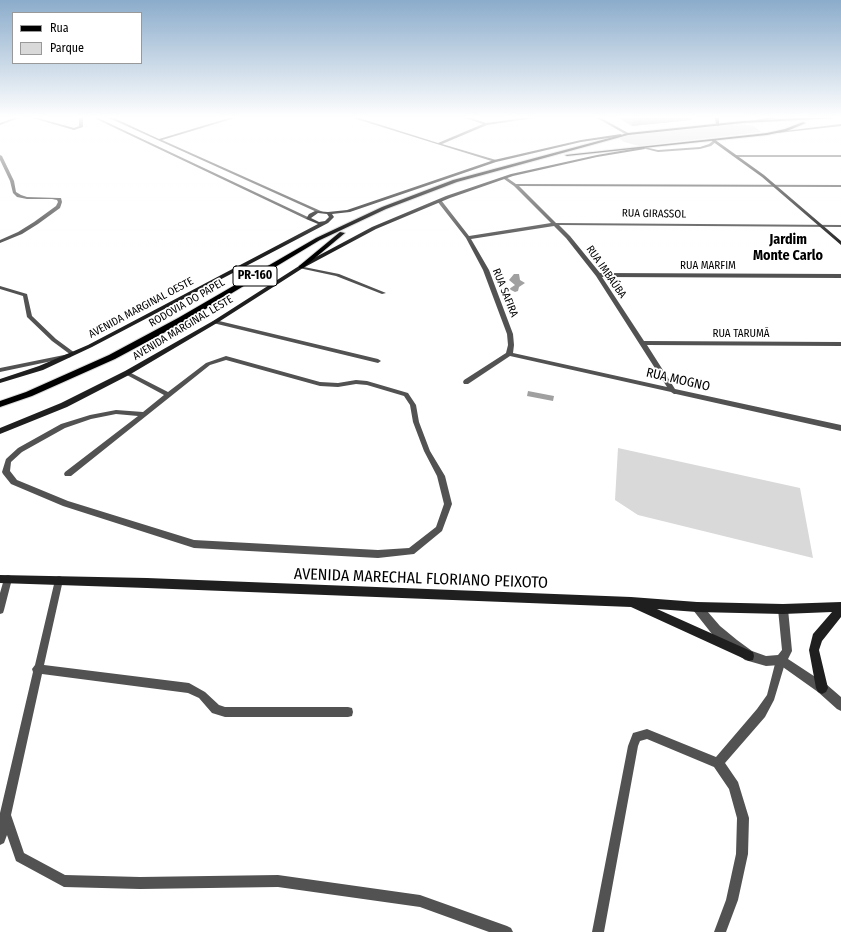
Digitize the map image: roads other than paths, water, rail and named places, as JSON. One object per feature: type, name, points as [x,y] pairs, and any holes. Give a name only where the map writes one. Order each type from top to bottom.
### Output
[{"type":"main road","points":[[321,212],[328,213],[348,211],[494,161]]},
{"type":"main road","name":"RODOVIA DO PAPEL","points":[[0,404],[29,394],[112,357],[181,320],[318,239],[364,217],[455,181],[523,161]]},
{"type":"main road","name":"RODOVIA DO PAPEL","points":[[517,163],[527,161]]},
{"type":"main road","name":"AVENIDA MARGINAL LESTE","points":[[0,431],[64,405],[127,373],[215,322],[300,267],[374,228],[439,201],[504,178],[572,161]]},
{"type":"main road","points":[[743,161],[774,186],[841,244]]},
{"type":"main road","name":"AVENIDA MARGINAL OESTE","points":[[286,242],[314,213],[321,212]]},
{"type":"main road","points":[[308,219],[319,223],[326,222],[332,217],[328,213]]},
{"type":"main road","points":[[300,267],[325,245],[364,217]]},
{"type":"main road","name":"AVENIDA MARGINAL OESTE","points":[[0,381],[41,368],[114,335],[326,222]]},
{"type":"main road","name":"AVENIDA MARECHAL FLORIANO PEIXOTO","points":[[4,579],[631,602],[697,607],[841,608]]},
{"type":"main road","points":[[631,602],[749,656]]},
{"type":"main road","points":[[822,688],[814,650],[816,638],[841,608]]},
{"type":"street","points":[[0,242],[20,233],[36,223],[58,207],[60,202],[59,199],[27,198],[19,196],[14,192],[7,169],[3,161]]},
{"type":"street","points":[[187,161],[308,219]]},
{"type":"street","points":[[207,161],[321,212]]},
{"type":"street","points":[[0,172],[7,169]]},
{"type":"street","name":"RUA IMBAÚBA","points":[[504,178],[515,185],[556,224],[598,275],[674,392]]},
{"type":"street","points":[[515,185],[841,186]]},
{"type":"street","name":"RUA SAFIRA","points":[[439,201],[468,238],[486,270],[507,324],[511,345],[509,354]]},
{"type":"street","name":"RUA GIRASSOL","points":[[468,238],[556,224],[841,226]]},
{"type":"street","name":"RUA MARFIM","points":[[598,275],[841,276]]},
{"type":"street","name":"RUA TARUMÃ","points":[[641,343],[841,344]]},
{"type":"street","points":[[466,382],[509,354]]},
{"type":"street","name":"RUA MOGNO","points":[[509,354],[841,428]]},
{"type":"street","points":[[0,370],[71,355]]},
{"type":"street","points":[[697,607],[716,630],[749,656],[766,661],[781,660],[822,688],[841,705]]},
{"type":"street","points":[[781,660],[787,651],[783,608]]},
{"type":"lane","points":[[300,267],[337,275],[384,293]]},
{"type":"lane","points":[[0,287],[25,295],[28,316],[71,355]]},
{"type":"lane","points":[[215,322],[378,361]]},
{"type":"lane","points":[[68,474],[145,414],[208,364],[226,358],[320,384],[338,385],[356,382],[367,383],[406,394],[413,405],[416,422],[427,451],[441,476],[448,504],[439,529],[411,551],[378,554],[194,544],[66,504],[14,482],[6,472],[8,461],[20,450],[63,426],[90,417],[116,412],[145,414]]},
{"type":"lane","points":[[127,373],[168,395]]},
{"type":"lane","points":[[0,610],[4,579]]},
{"type":"lane","points":[[0,839],[37,669],[59,580]]},
{"type":"lane","points":[[718,763],[761,713],[770,697],[781,660]]},
{"type":"lane","points":[[37,669],[190,688],[202,695],[216,709],[225,712],[348,712]]},
{"type":"lane","points":[[598,932],[633,746],[637,737],[647,734],[718,763],[734,786],[743,818],[742,854],[732,900],[720,932]]},
{"type":"lane","points":[[5,814],[20,856],[64,881],[140,883],[278,881],[420,901],[507,932]]},
{"type":"district","name":"Jardim Monte Carlo","points":[[788,248]]}]
